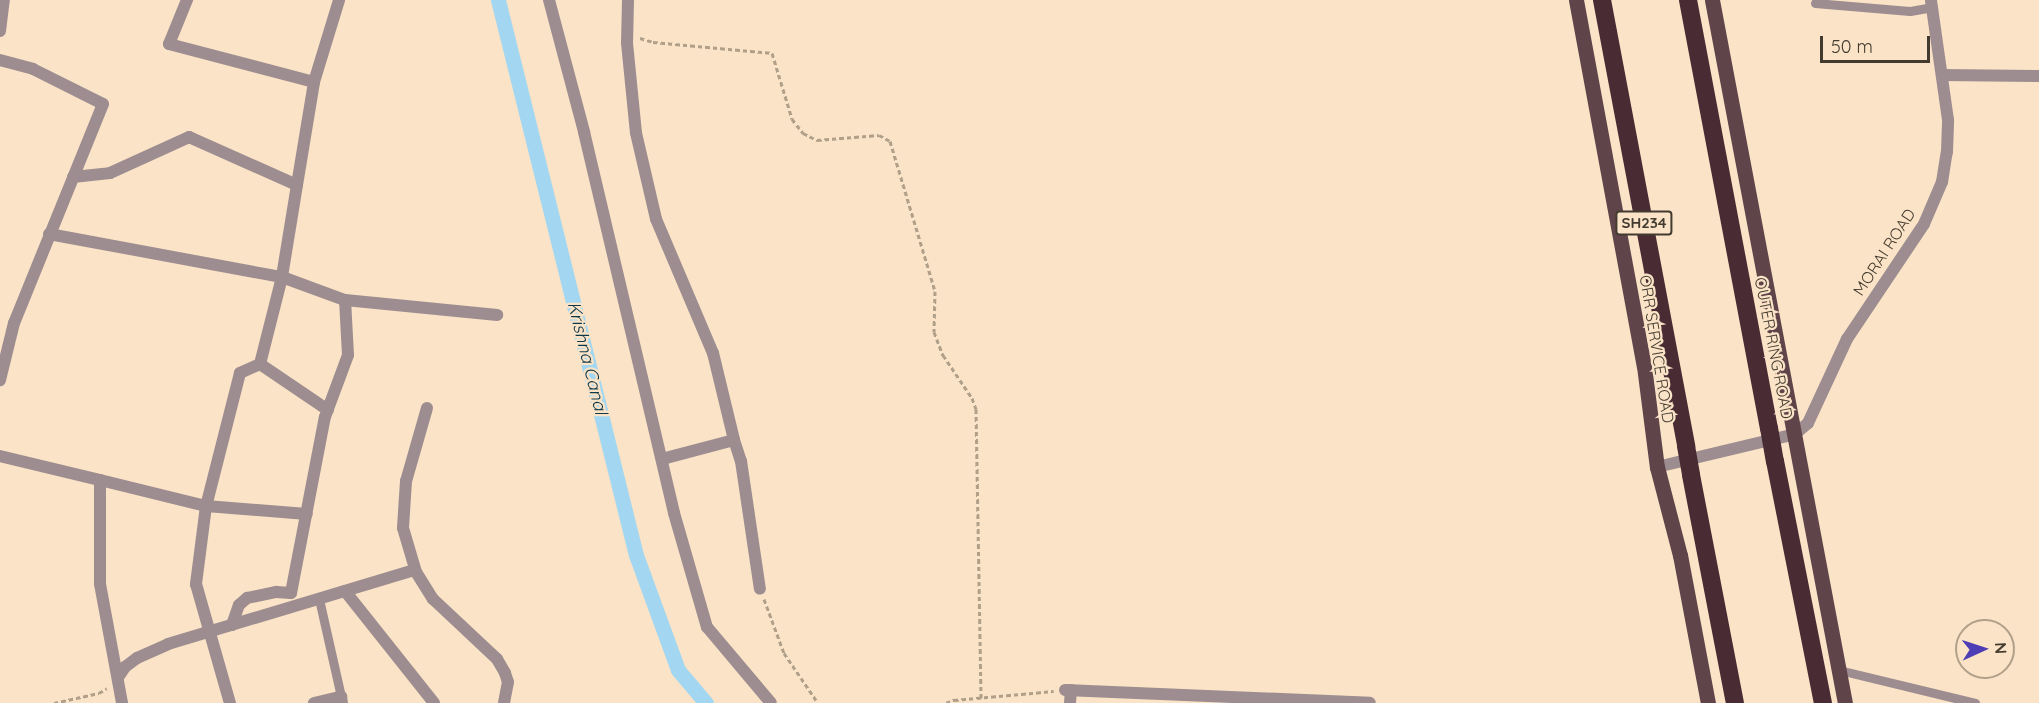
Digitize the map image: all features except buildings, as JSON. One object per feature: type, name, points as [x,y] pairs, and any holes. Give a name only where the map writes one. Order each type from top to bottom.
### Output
[{"type":"highway","name":"SH234","points":[[1602,0],[1735,703]]},
{"type":"highway","name":"OUTER RING ROAD","points":[[1688,0],[1823,703]]},
{"type":"main road","name":"ORR SERVICE ROAD","points":[[1576,0],[1642,355],[1657,467],[1680,555],[1708,703]]},
{"type":"main road","points":[[1712,0],[1845,703]]},
{"type":"street","points":[[187,0],[170,44],[314,82]]},
{"type":"street","points":[[260,364],[282,277],[314,82],[339,0]]},
{"type":"street","points":[[549,0],[584,132],[674,513],[707,627],[771,703]]},
{"type":"street","points":[[628,0],[627,33],[636,133],[656,219],[713,353],[741,461],[760,589]]},
{"type":"street","points":[[0,31],[2,2]]},
{"type":"street","name":"MORAI ROAD","points":[[1795,434],[1808,423],[1848,339],[1912,244],[1932,207],[1942,182],[1947,152],[1948,120],[1932,4]]},
{"type":"street","points":[[0,60],[33,69],[103,104],[14,323],[0,380]]},
{"type":"street","points":[[1942,75],[2039,76]]},
{"type":"street","points":[[73,177],[110,173],[189,137],[297,184]]},
{"type":"street","points":[[50,234],[282,277],[345,300],[497,315]]},
{"type":"street","points":[[232,625],[239,605],[248,598],[276,592],[291,593],[328,410],[348,355],[345,300]]},
{"type":"street","points":[[260,364],[328,410]]},
{"type":"street","points":[[230,703],[196,584],[206,506],[240,373],[260,364]]},
{"type":"street","points":[[427,408],[406,481],[403,528],[415,570],[433,599],[497,659],[508,682],[504,703]]},
{"type":"street","points":[[1657,467],[1795,434]]},
{"type":"street","points":[[662,459],[734,440]]},
{"type":"street","points":[[0,456],[206,506],[307,514]]},
{"type":"street","points":[[100,480],[100,584],[119,676],[122,703]]},
{"type":"street","points":[[119,676],[125,667],[137,658],[168,645],[415,570]]},
{"type":"street","points":[[345,591],[434,703]]},
{"type":"street","points":[[1069,694],[1197,700],[1370,703]]},
{"type":"street","points":[[314,703],[342,700]]},
{"type":"lane","points":[[1815,3],[1910,11],[1932,4]]},
{"type":"lane","points":[[319,599],[342,700]]},
{"type":"lane","points":[[1839,670],[1975,703]]},
{"type":"path","points":[[627,33],[653,42],[772,53],[792,119],[803,133],[817,140],[879,135],[890,141],[935,291],[934,332],[943,355],[972,398],[976,409],[981,698]]},
{"type":"path","points":[[760,589],[784,652],[818,703]]},
{"type":"path","points":[[54,703],[99,693],[119,676]]},
{"type":"path","points":[[946,703],[954,700],[981,698],[1069,694]]},
{"type":"waterway","name":"Krishna Canal","points":[[498,0],[636,555],[678,670],[706,703]]}]
